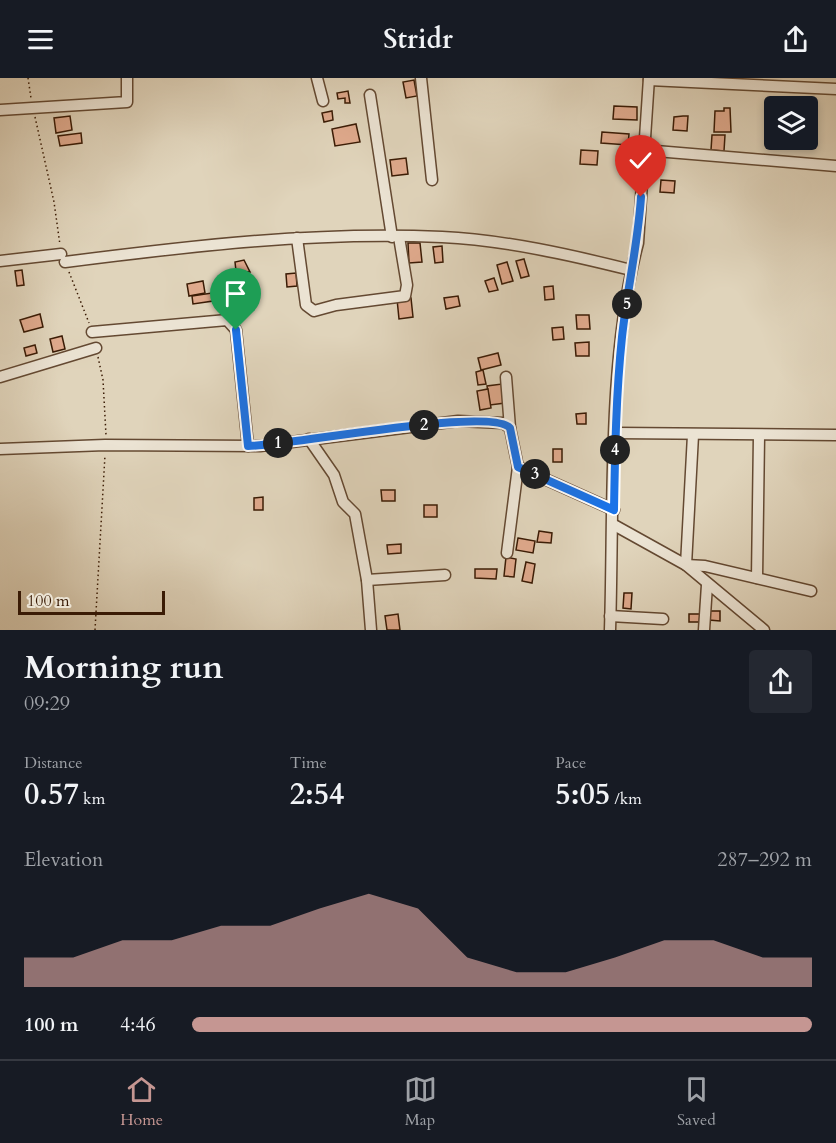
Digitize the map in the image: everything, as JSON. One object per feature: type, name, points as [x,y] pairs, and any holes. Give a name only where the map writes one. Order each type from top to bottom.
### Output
[{"type":"street","points":[[0,110],[127,102],[127,78]]},
{"type":"street","points":[[317,78],[323,100]]},
{"type":"street","points":[[422,78],[432,180]]},
{"type":"street","points":[[610,630],[616,433],[622,337],[631,270],[638,243],[649,79],[836,89]]},
{"type":"street","points":[[297,238],[306,305],[314,311],[336,305],[405,296],[407,285],[370,95]]},
{"type":"street","points":[[644,150],[836,166]]},
{"type":"street","points":[[0,261],[63,258],[297,238],[445,237],[555,253],[631,270]]},
{"type":"street","points":[[92,332],[227,320],[231,322],[236,330],[248,446]]},
{"type":"street","points":[[0,377],[96,348]]},
{"type":"street","points":[[506,377],[510,428],[518,467],[507,554]]},
{"type":"street","points":[[0,448],[105,445],[248,446],[458,421],[503,423],[510,428]]},
{"type":"street","points":[[616,433],[836,435]]},
{"type":"street","points":[[686,565],[693,435]]},
{"type":"street","points":[[756,578],[759,436]]},
{"type":"street","points":[[309,440],[334,475],[343,502],[355,514],[367,580],[371,630]]},
{"type":"street","points":[[518,467],[614,510]]},
{"type":"street","points":[[614,525],[686,565],[707,585],[764,630]]},
{"type":"street","points":[[686,565],[811,591]]},
{"type":"street","points":[[367,580],[445,575]]},
{"type":"street","points":[[704,630],[707,585]]},
{"type":"street","points":[[610,616],[663,619]]},
{"type":"building","points":[[414,80],[417,96],[406,98],[403,82]]},
{"type":"building","points":[[348,91],[350,103],[345,103],[345,98],[338,99],[337,93]]},
{"type":"building","points":[[614,106],[637,107],[637,120],[613,119]]},
{"type":"building","points":[[724,108],[730,108],[731,132],[714,132],[715,111],[724,111]]},
{"type":"building","points":[[332,111],[333,120],[324,122],[322,113]]},
{"type":"building","points":[[70,116],[72,130],[56,133],[54,118]]},
{"type":"building","points":[[688,116],[687,131],[673,130],[674,117]]},
{"type":"building","points":[[356,124],[360,142],[335,146],[332,129]]},
{"type":"building","points":[[602,132],[629,134],[628,145],[601,143]]},
{"type":"building","points":[[81,133],[82,143],[60,146],[58,136]]},
{"type":"building","points":[[712,135],[725,135],[724,151],[711,150]]},
{"type":"building","points":[[581,150],[598,151],[597,165],[580,164]]},
{"type":"building","points":[[406,158],[408,174],[392,176],[390,160]]},
{"type":"building","points":[[661,180],[675,181],[674,193],[660,192]]},
{"type":"building","points":[[408,243],[420,243],[422,262],[409,263]]},
{"type":"building","points":[[442,246],[443,262],[435,263],[433,247]]},
{"type":"building","points":[[524,259],[529,276],[521,278],[516,261]]},
{"type":"building","points":[[244,260],[250,272],[236,271],[235,262]]},
{"type":"building","points":[[507,262],[513,281],[502,284],[497,265]]},
{"type":"building","points":[[22,270],[24,285],[17,286],[15,271]]},
{"type":"building","points":[[296,273],[297,286],[287,287],[286,274]]},
{"type":"building","points":[[494,278],[498,290],[489,292],[485,281]]},
{"type":"building","points":[[203,281],[205,293],[189,296],[187,284]]},
{"type":"building","points":[[553,286],[554,299],[545,300],[544,287]]},
{"type":"building","points":[[212,293],[213,301],[193,304],[192,296]]},
{"type":"building","points":[[458,296],[460,306],[446,309],[444,298]]},
{"type":"building","points":[[411,298],[413,317],[399,319],[397,299]]},
{"type":"building","points":[[40,314],[43,327],[24,332],[20,320]]},
{"type":"building","points":[[576,315],[589,315],[590,329],[577,329]]},
{"type":"building","points":[[563,327],[564,339],[553,340],[552,328]]},
{"type":"building","points":[[62,336],[65,349],[53,352],[50,339]]},
{"type":"building","points":[[589,342],[589,356],[576,356],[575,343]]},
{"type":"building","points":[[35,345],[37,353],[26,356],[24,348]]},
{"type":"building","points":[[498,353],[501,365],[481,370],[478,358]]},
{"type":"building","points":[[483,370],[486,384],[478,385],[476,372]]},
{"type":"building","points":[[502,384],[505,403],[490,405],[487,386]]},
{"type":"building","points":[[488,389],[491,408],[480,410],[477,391]]},
{"type":"building","points":[[586,413],[586,424],[577,424],[576,414]]},
{"type":"building","points":[[553,449],[562,449],[562,462],[553,462]]},
{"type":"building","points":[[381,490],[395,490],[395,501],[382,501]]},
{"type":"building","points":[[263,497],[263,510],[254,510],[254,498]]},
{"type":"building","points":[[424,505],[437,505],[437,517],[424,517]]},
{"type":"building","points":[[539,531],[552,533],[551,543],[537,542]]},
{"type":"building","points":[[518,538],[535,541],[533,553],[516,550]]},
{"type":"building","points":[[401,544],[401,553],[388,554],[387,545]]},
{"type":"building","points":[[506,557],[516,559],[514,577],[504,576]]},
{"type":"building","points":[[526,562],[535,564],[532,583],[522,581]]},
{"type":"building","points":[[475,569],[497,569],[496,579],[475,578]]},
{"type":"building","points":[[624,593],[632,593],[631,609],[623,608]]},
{"type":"building","points":[[709,611],[720,611],[720,621],[709,620]]},
{"type":"building","points":[[398,614],[400,630],[387,630],[385,616]]},
{"type":"building","points":[[689,614],[700,614],[700,622],[689,622]]},
{"type":"route","points":[[236,330],[248,446],[458,421],[503,423],[510,428],[518,467],[614,510],[617,400],[622,337],[631,270],[638,243],[641,197]]}]
